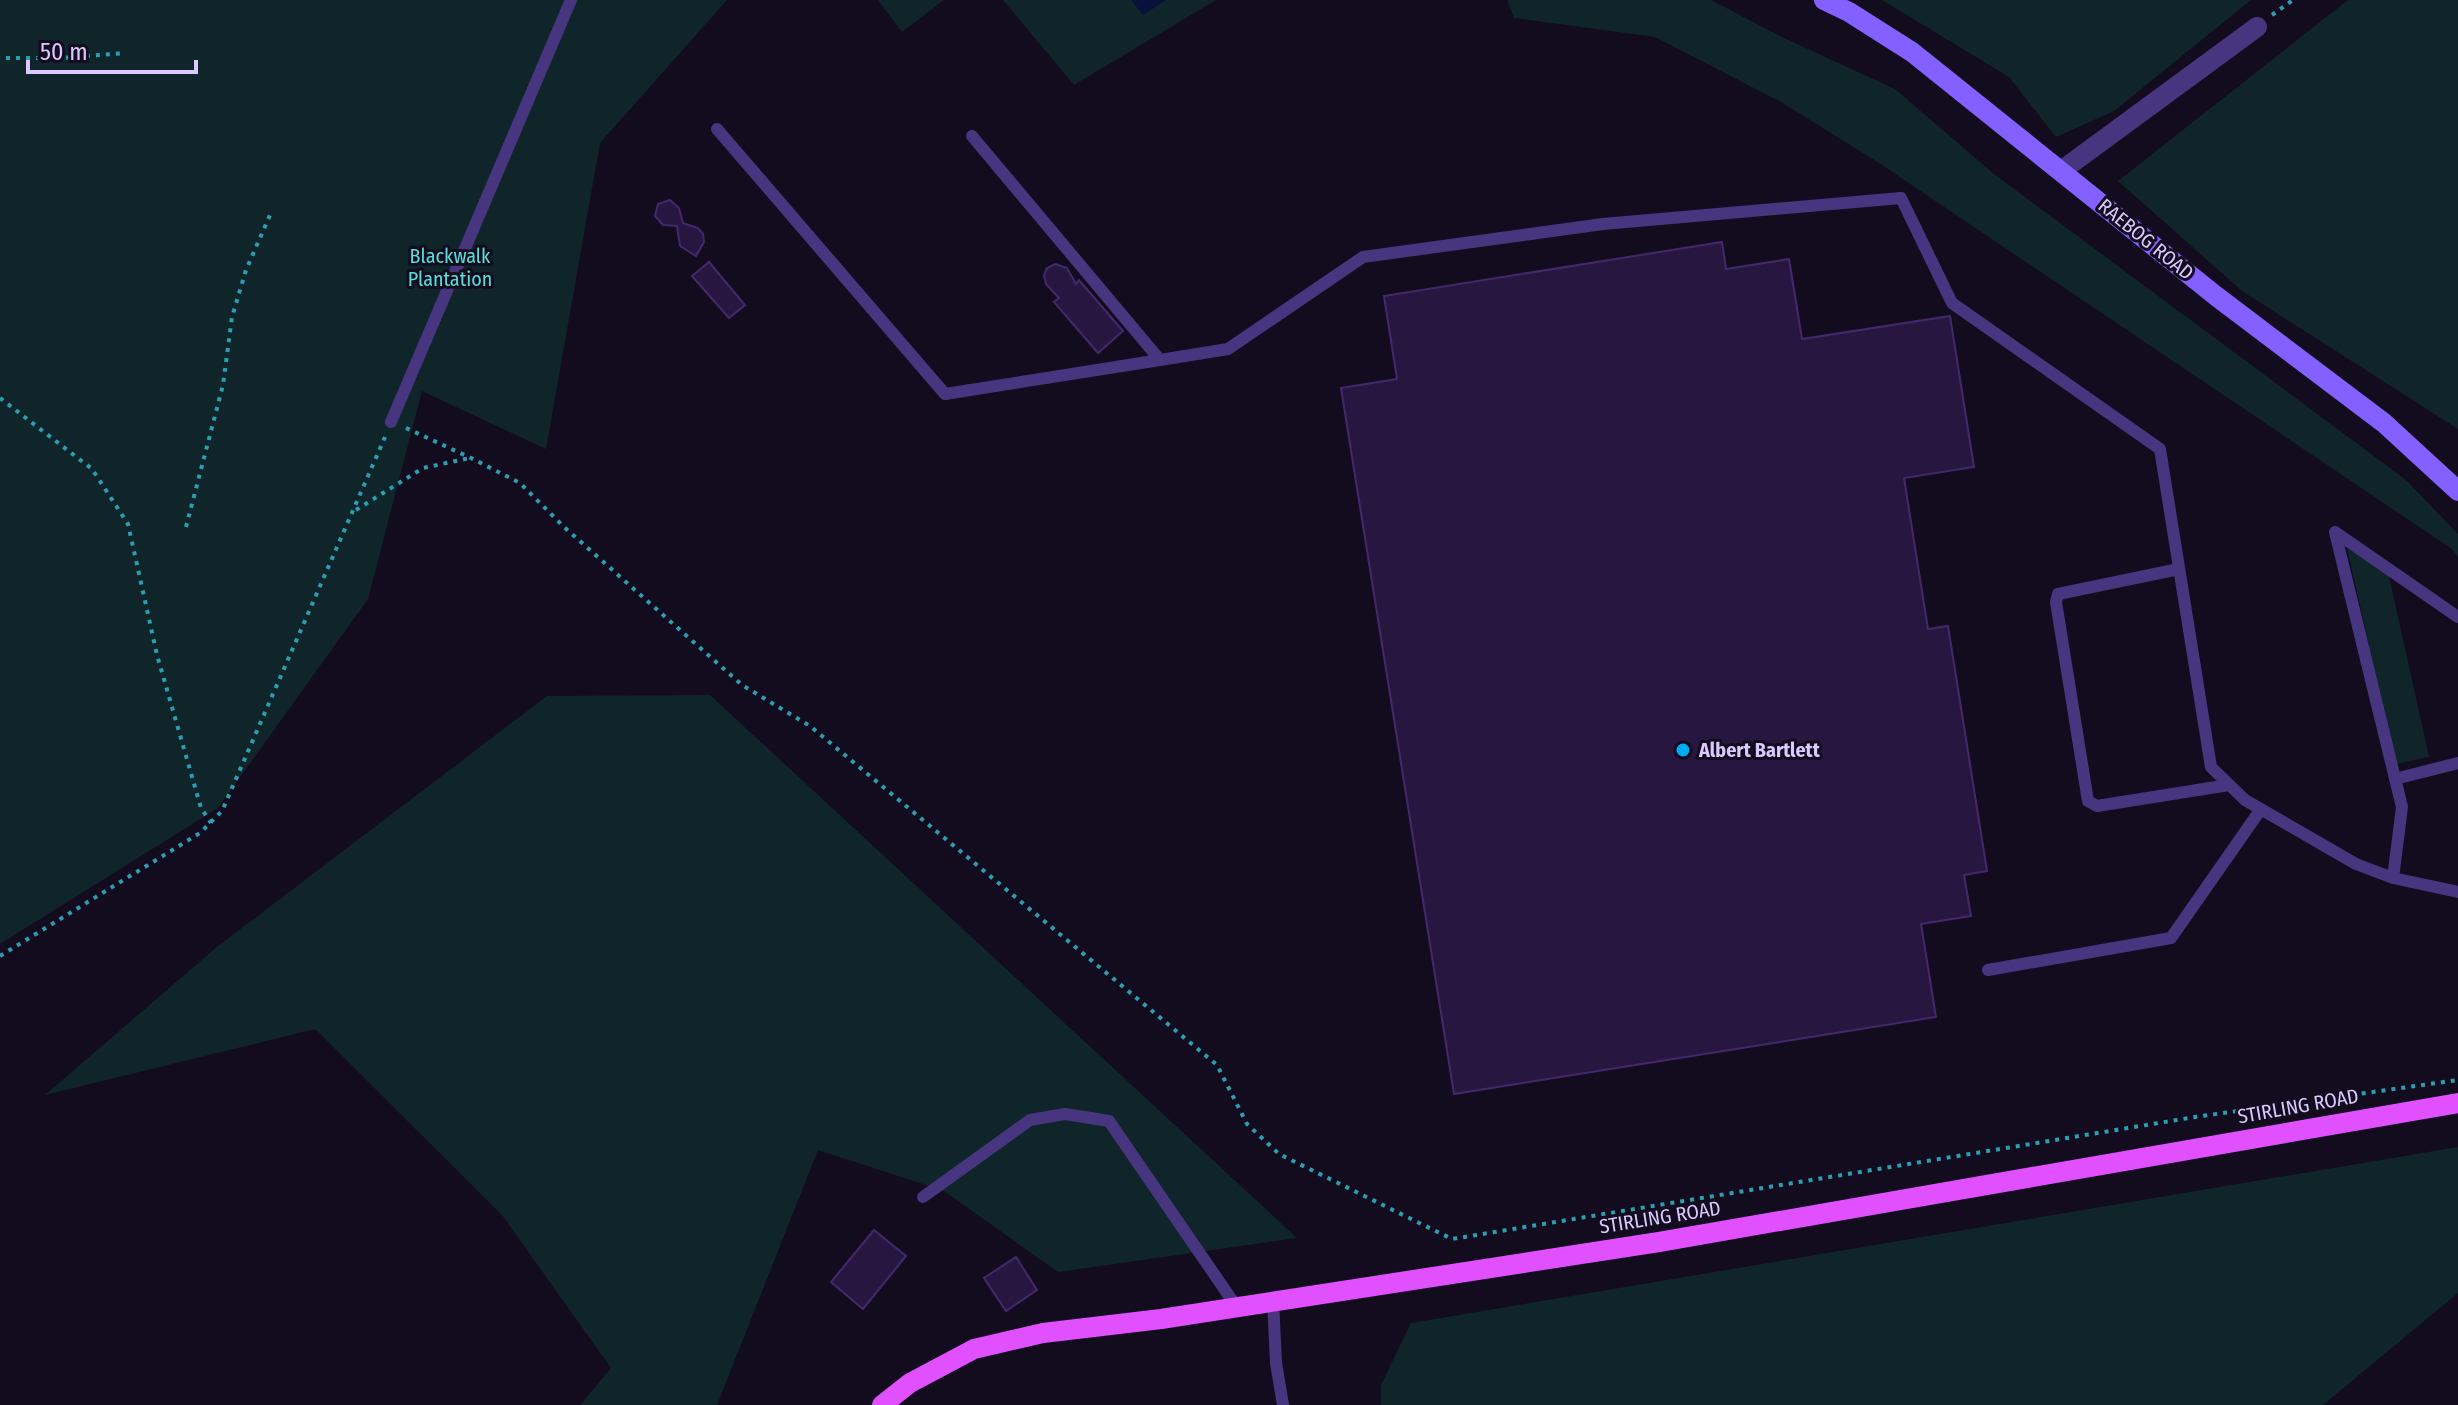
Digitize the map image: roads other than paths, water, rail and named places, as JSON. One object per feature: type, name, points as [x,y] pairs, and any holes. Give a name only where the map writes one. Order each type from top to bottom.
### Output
[{"type":"main road","name":"RAEBOG ROAD","points":[[1824,0],[1912,52],[2216,296],[2384,423],[2458,491]]},
{"type":"main road","name":"STIRLING ROAD","points":[[882,1405],[910,1383],[974,1349],[1043,1333],[1161,1319],[1659,1242],[2458,1103]]},
{"type":"street","points":[[2061,171],[2257,27]]},
{"type":"lane","points":[[391,422],[571,0]]},
{"type":"lane","points":[[717,129],[945,394],[1228,349],[1363,257],[1603,224],[1901,198],[1952,303],[2160,449],[2211,767],[2245,800],[2356,864],[2393,878],[2458,892]]},
{"type":"lane","points":[[972,136],[1160,360]]},
{"type":"lane","points":[[2393,878],[2402,807],[2335,532],[2458,617]]},
{"type":"lane","points":[[2179,569],[2058,594],[2056,602],[2088,801],[2097,806],[2229,785]]},
{"type":"lane","points":[[2395,779],[2458,763]]},
{"type":"lane","points":[[1988,970],[2171,938],[2261,809]]},
{"type":"lane","points":[[923,1197],[1030,1120],[1065,1114],[1109,1121],[1236,1306]]},
{"type":"lane","points":[[1273,1300],[1276,1363],[1283,1405]]},
{"type":"place","name":"Albert Bartlett","points":[[1683,750]]},
{"type":"park label","name":"Blackwalk Plantation","points":[[450,268]]}]
